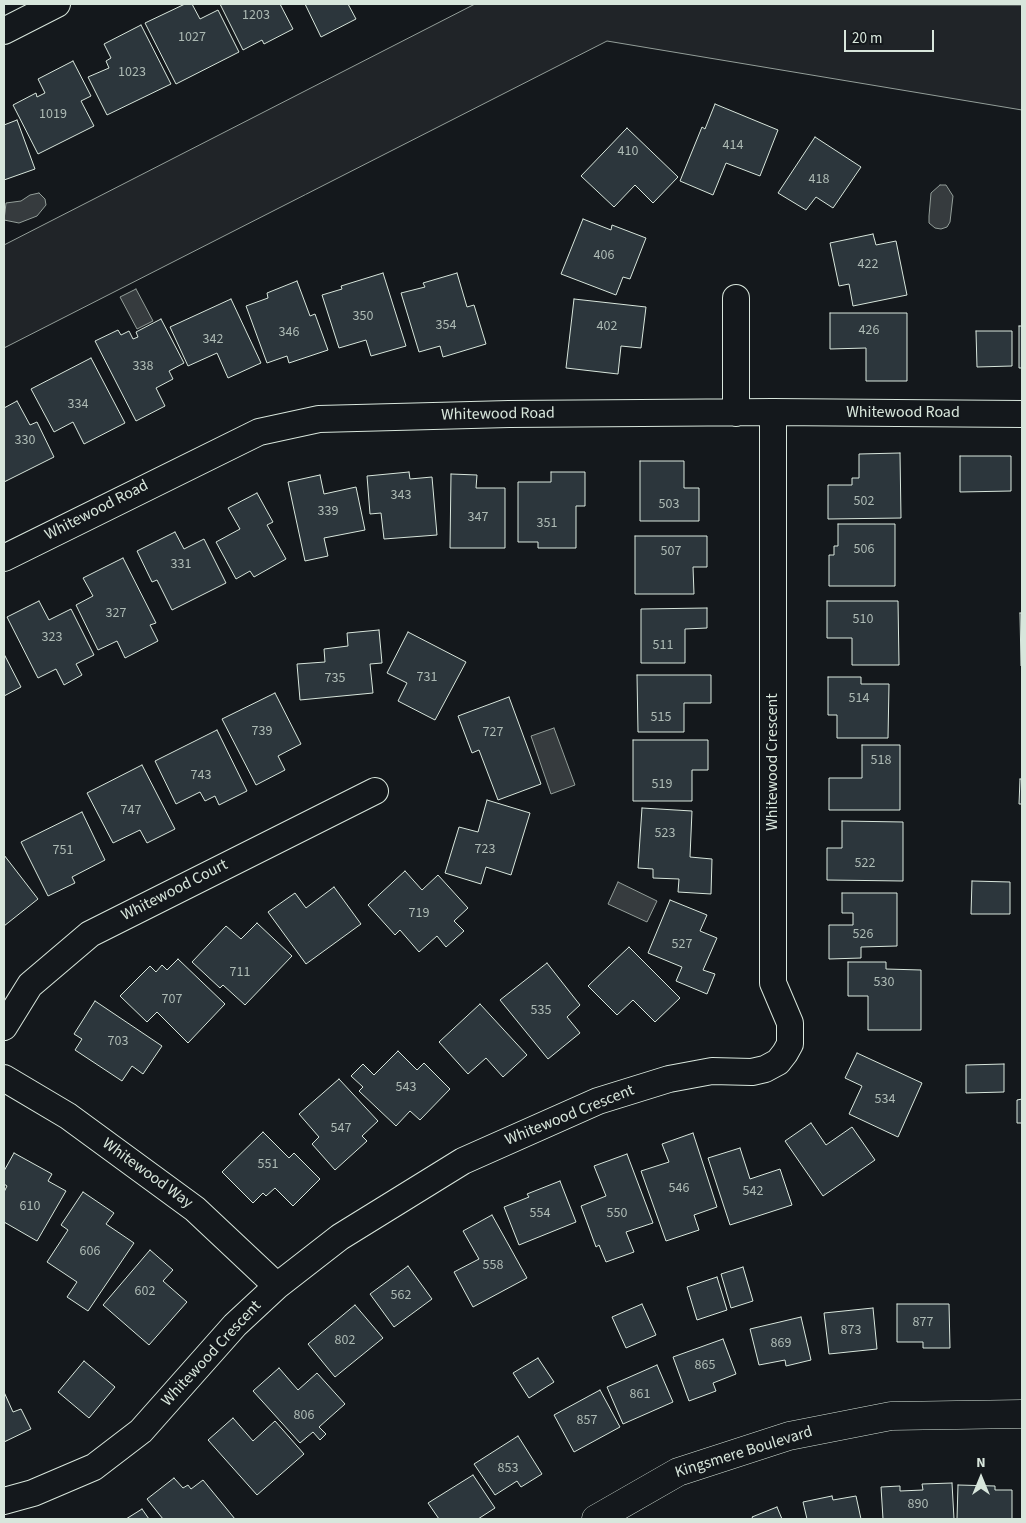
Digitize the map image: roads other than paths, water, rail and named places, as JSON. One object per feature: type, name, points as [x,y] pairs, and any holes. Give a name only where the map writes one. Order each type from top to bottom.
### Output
[{"type":"street","points":[[4,31],[57,4]]},
{"type":"street","points":[[736,298],[736,413]]},
{"type":"street","name":"Whitewood Road","points":[[4,558],[259,432],[319,419],[509,414],[772,412],[1022,414]]},
{"type":"street","name":"Whitewood Crescent","points":[[4,1501],[33,1493],[94,1467],[142,1431],[235,1325],[277,1286],[340,1238],[397,1200],[463,1161],[525,1131],[598,1101],[669,1079],[712,1071],[752,1072],[765,1069],[778,1062],[785,1053],[790,1044],[790,1023],[773,984],[772,412]]},
{"type":"street","name":"Whitewood Court","points":[[4,1027],[30,985],[90,934],[375,791]]},
{"type":"street","name":"Whitewood Way","points":[[4,1078],[68,1116],[196,1209],[277,1286]]},
{"type":"street","name":"Kingsmere Boulevard","points":[[596,1519],[678,1472],[789,1436],[891,1416],[1022,1414]]}]
